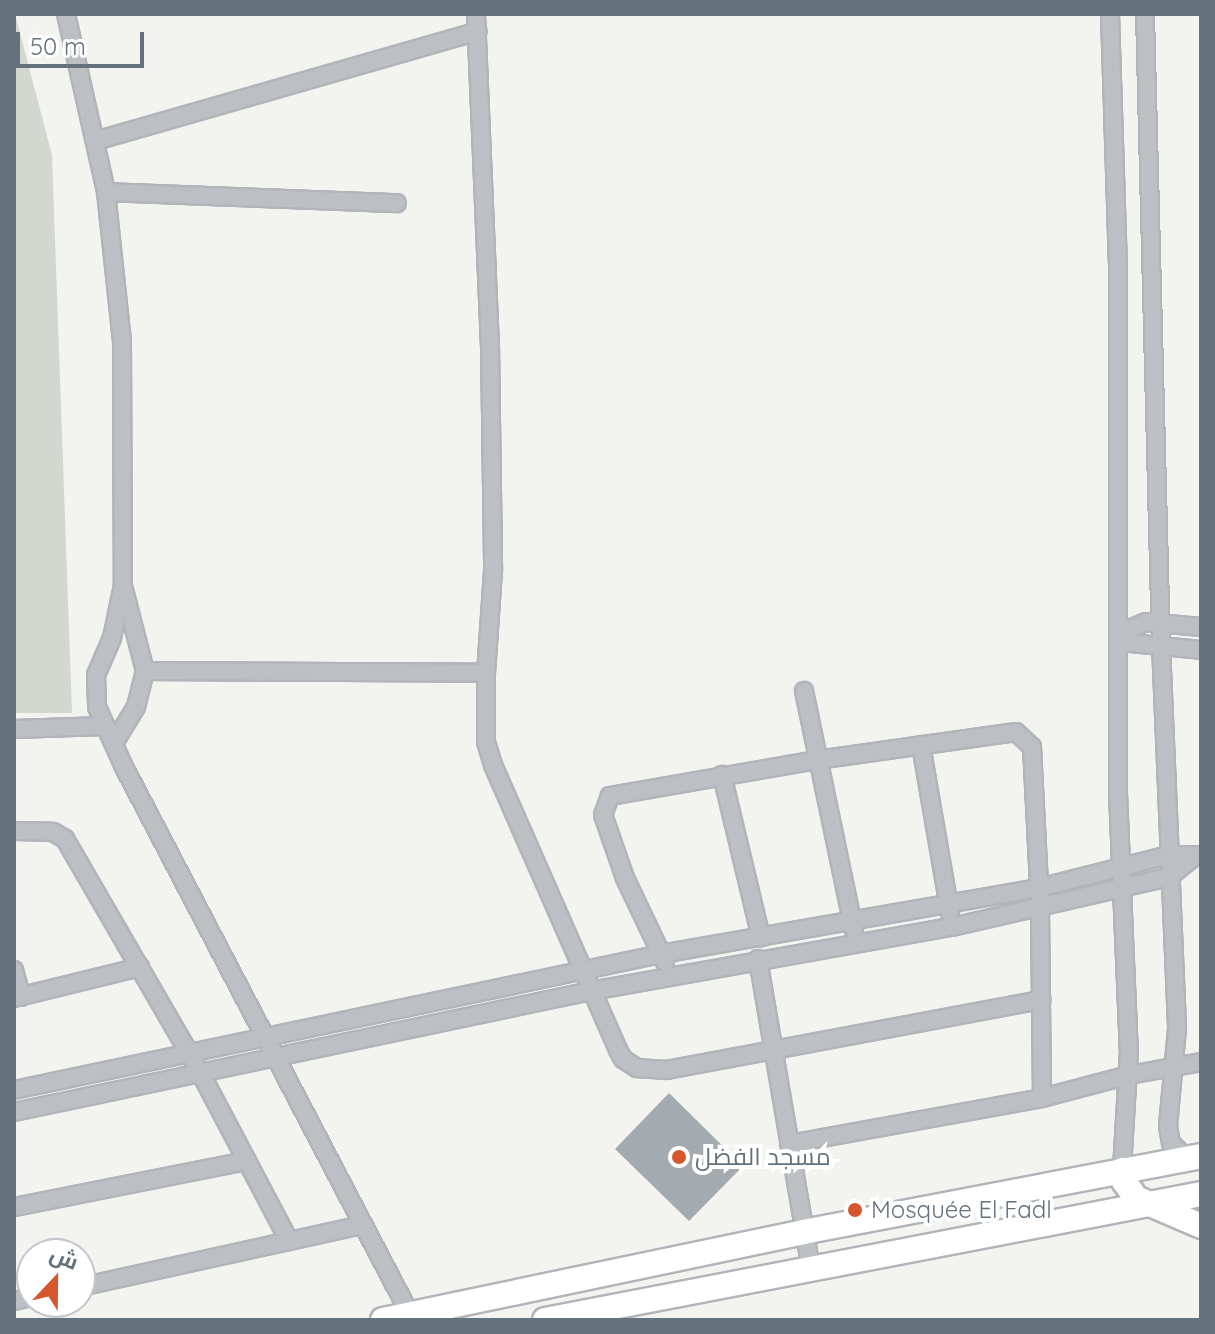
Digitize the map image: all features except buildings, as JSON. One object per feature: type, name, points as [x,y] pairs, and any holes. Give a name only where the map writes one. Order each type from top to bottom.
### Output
[{"type":"street","points":[[66,14],[106,192],[122,341],[123,585],[115,629],[95,686],[97,707],[263,1036],[412,1317]]},
{"type":"street","points":[[1110,14],[1118,262],[1121,867],[1129,1075],[1122,1170],[1129,1190],[1146,1203],[1201,1226]]},
{"type":"street","points":[[1145,14],[1161,645],[1176,1066],[1169,1135],[1196,1162]]},
{"type":"street","points":[[95,141],[477,23],[490,345],[493,571],[485,733],[493,765],[623,1059],[637,1068],[667,1070],[1042,1000]]},
{"type":"street","points":[[106,192],[397,203]]},
{"type":"street","points":[[114,743],[136,707],[145,671],[123,585]]},
{"type":"street","points":[[1120,642],[1125,631],[1136,624],[1161,622],[1201,627]]},
{"type":"street","points":[[1120,642],[1201,650]]},
{"type":"street","points":[[145,671],[486,673]]},
{"type":"street","points":[[804,691],[857,943]]},
{"type":"street","points":[[14,729],[105,726]]},
{"type":"street","points":[[672,975],[625,878],[603,815],[604,805],[616,792],[1016,732],[1032,747],[1040,907],[1042,1098]]},
{"type":"street","points":[[921,745],[952,927]]},
{"type":"street","points":[[722,775],[761,937]]},
{"type":"street","points":[[14,831],[53,832],[65,839],[200,1072],[289,1241]]},
{"type":"street","points":[[14,1090],[661,954],[1039,888],[1168,855],[1198,855]]},
{"type":"street","points":[[14,1112],[672,975],[952,927],[1169,877],[1198,855]]},
{"type":"street","points":[[758,959],[776,1049],[811,1269]]},
{"type":"street","points":[[14,970],[18,998],[140,967]]},
{"type":"street","points":[[789,1144],[1042,1098],[1129,1075],[1201,1062]]},
{"type":"street","points":[[14,1207],[247,1161]]},
{"type":"street","points":[[383,1320],[412,1317],[803,1232],[1122,1170],[1196,1162]]},
{"type":"street","points":[[545,1320],[1201,1194]]},
{"type":"street","points":[[96,1283],[363,1225]]},
{"type":"shaded area","points":[[15,14],[52,155],[72,713],[14,713]]},
{"type":"place","name":"مسجد الفضل","points":[[679,1157]]},
{"type":"place","name":"Mosquée El Fadl","points":[[855,1210]]}]
